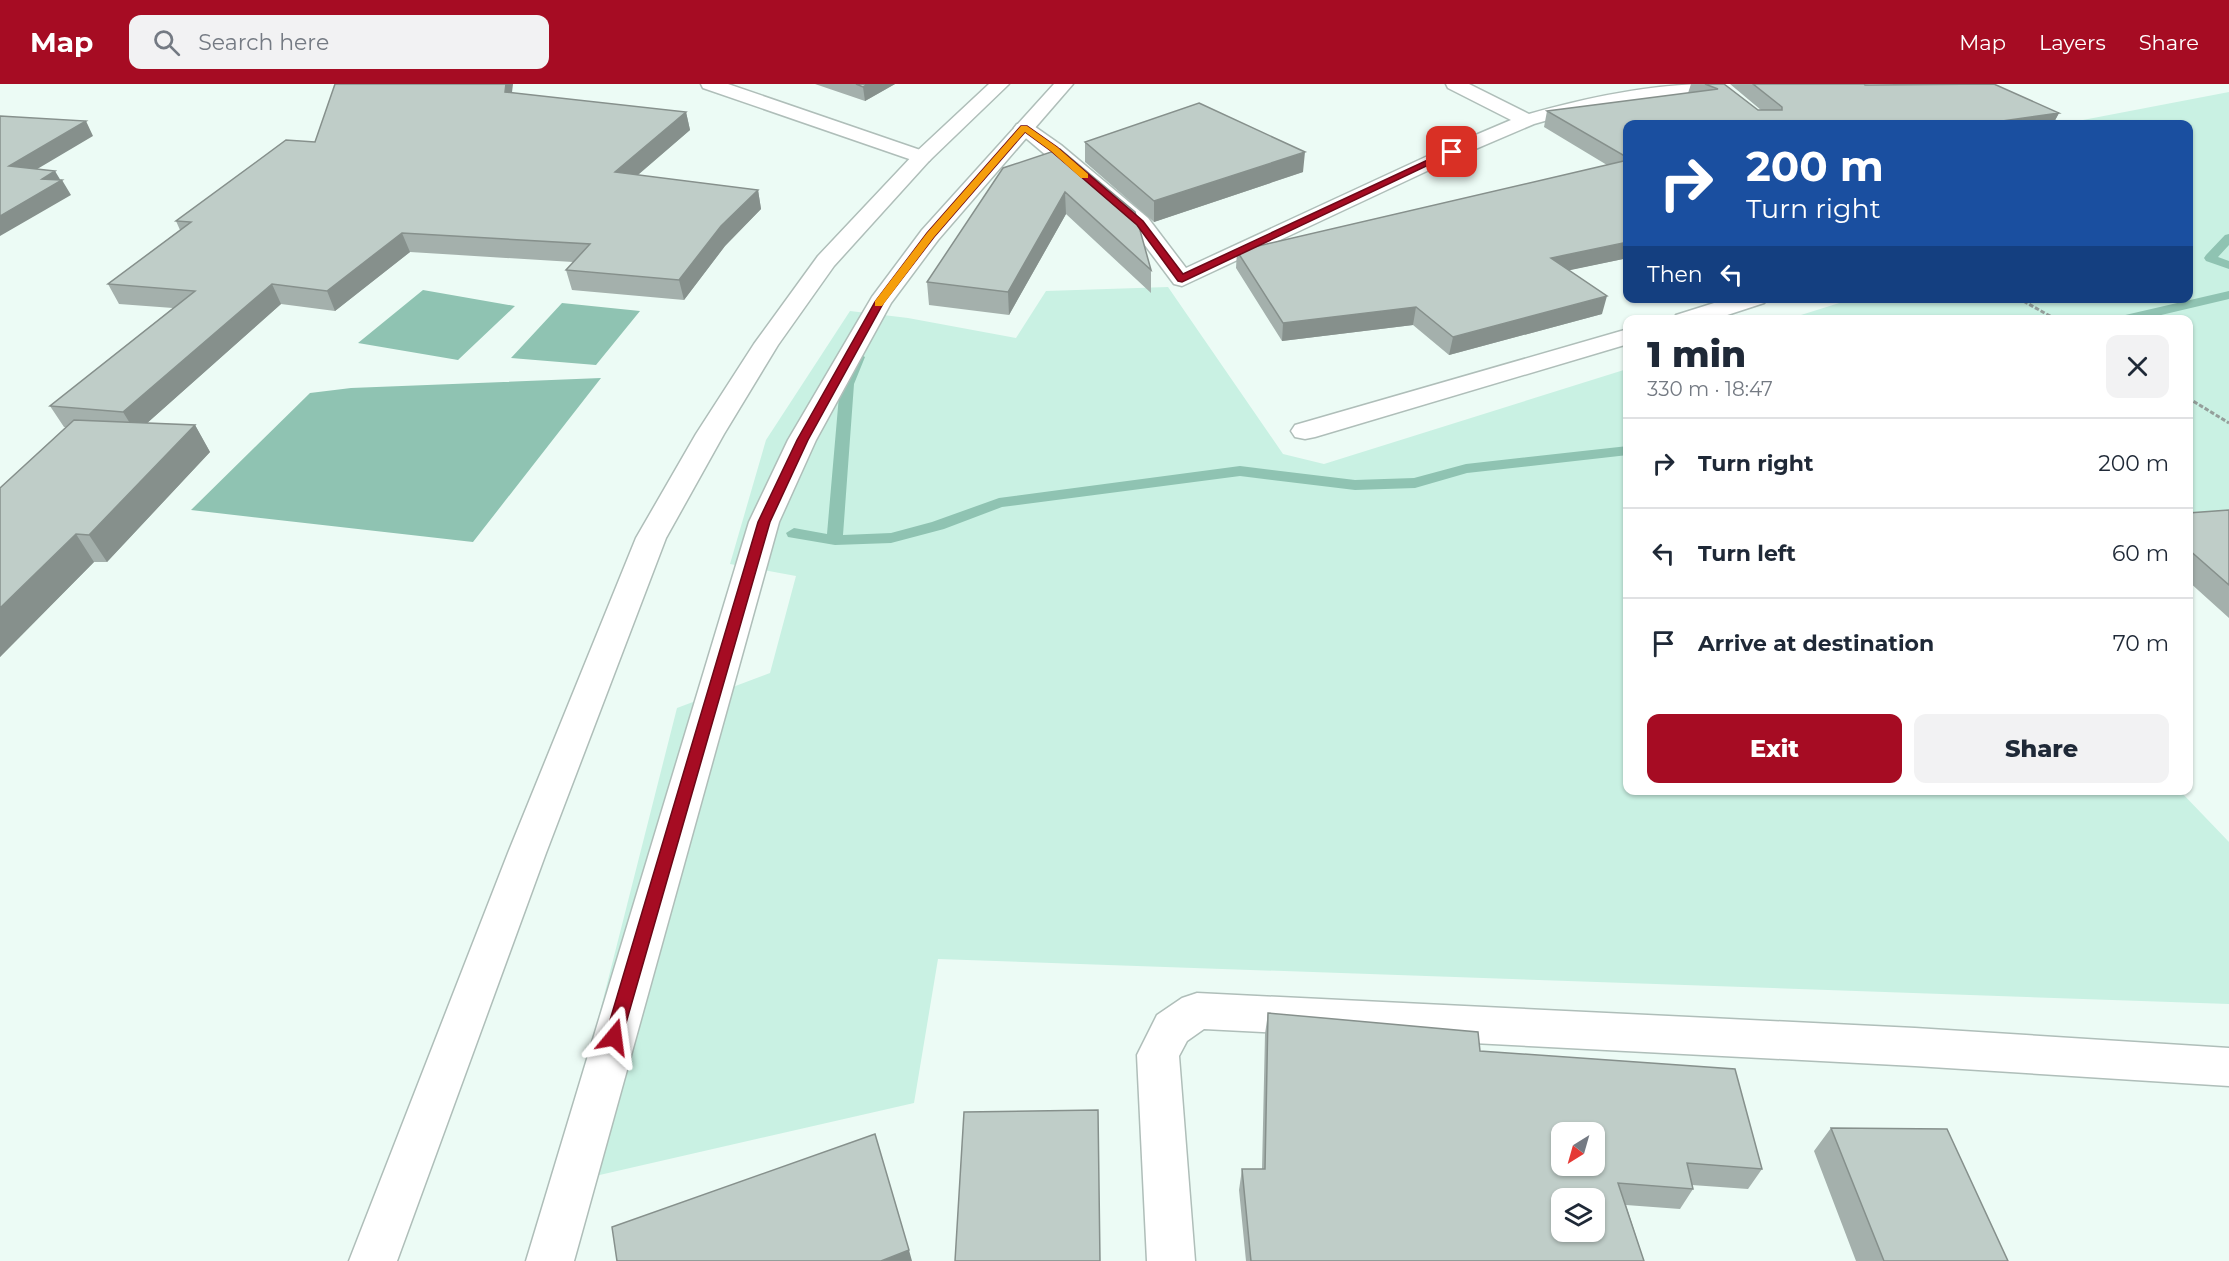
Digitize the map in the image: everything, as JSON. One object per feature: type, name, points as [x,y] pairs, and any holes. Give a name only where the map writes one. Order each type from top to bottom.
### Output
[{"type":"main road","points":[[710,84],[922,158]]},
{"type":"main road","points":[[373,1261],[527,853],[651,538],[710,434],[765,344],[826,261],[922,158],[1000,84]]},
{"type":"main road","points":[[550,1261],[764,522],[802,440],[880,302],[930,235],[1064,84]]},
{"type":"main road","points":[[1455,84],[1527,120]]},
{"type":"main road","points":[[1024,128],[1054,149],[1140,223],[1182,279],[1452,152],[1527,120],[1567,109],[1713,86]]},
{"type":"main road","points":[[1701,315],[1740,303]]},
{"type":"main road","points":[[1305,431],[1623,337]]},
{"type":"main road","points":[[1171,1261],[1158,1055],[1172,1028],[1197,1011],[1916,1047],[2229,1067]]},
{"type":"path","points":[[2027,303],[2049,315]]},
{"type":"path","points":[[2193,401],[2229,423]]},
{"type":"shaded area","points":[[2229,92],[2229,511],[2193,516],[2193,315],[1801,315],[1839,303],[2193,303],[2193,120],[2083,120]]},
{"type":"shaded area","points":[[1168,287],[1283,454],[1324,464],[1623,370],[1623,795],[2184,795],[2229,842],[2229,1004],[938,959],[914,1103],[556,1185],[677,708],[770,673],[796,576],[730,564],[766,440],[850,311],[908,318],[1016,338],[1046,291]]},
{"type":"shaded area","points":[[423,290],[515,306],[458,360],[358,343]]},
{"type":"shaded area","points":[[562,303],[640,311],[596,365],[511,358]]},
{"type":"shaded area","points":[[601,378],[473,542],[191,510],[310,393],[351,388]]},
{"type":"building","points":[[335,84],[506,84],[505,92],[686,112],[615,172],[758,190],[721,226],[679,280],[566,270],[590,244],[402,233],[327,291],[272,284],[123,412],[50,406],[195,291],[108,284],[191,222],[176,221],[286,140],[315,142]]},
{"type":"building","points":[[1705,84],[1724,84],[1758,110],[1782,110],[1782,107],[1753,84],[1994,84],[2059,113],[2009,120],[1623,120],[1623,155],[1547,111],[1718,89]]},
{"type":"building","points":[[1199,103],[1305,152],[1154,201],[1085,142]]},
{"type":"building","points":[[0,116],[86,121],[9,166],[55,171],[42,179],[62,180],[0,216]]},
{"type":"building","points":[[1060,149],[1135,212],[1151,270],[1065,192],[1008,292],[927,282],[1003,168]]},
{"type":"building","points":[[1623,161],[1623,243],[1551,258],[1607,296],[1453,337],[1416,307],[1283,323],[1237,251]]},
{"type":"building","points":[[74,420],[195,425],[89,535],[76,534],[0,608],[0,488]]},
{"type":"building","points":[[2229,510],[2229,585],[2193,553],[2193,513]]},
{"type":"building","points":[[1268,1013],[1478,1032],[1480,1051],[1735,1069],[1762,1169],[1687,1163],[1693,1189],[1618,1183],[1644,1261],[1251,1261],[1242,1169],[1265,1169]]},
{"type":"building","points":[[1098,1110],[1100,1261],[955,1261],[964,1112]]},
{"type":"building","points":[[1831,1128],[1947,1129],[2008,1261],[1884,1261]]},
{"type":"building","points":[[875,1134],[909,1250],[881,1261],[617,1261],[612,1227]]},
{"type":"waterway","points":[[2229,238],[2210,258],[2229,265]]},
{"type":"waterway","points":[[2143,315],[2229,295]]},
{"type":"waterway","points":[[835,540],[847,384],[858,357]]},
{"type":"waterway","points":[[835,540],[891,538],[938,526],[999,503],[1240,471],[1355,485],[1415,483],[1466,469],[1623,451]]},
{"type":"waterway","points":[[794,533],[835,540]]},
{"type":"slow traffic","points":[[879,304],[930,235],[1024,128],[1054,149],[1084,176]]},
{"type":"route","points":[[614,1037],[764,522],[802,440],[853,346],[880,302],[930,235],[1024,128],[1054,149],[1140,223],[1182,279],[1452,152]]}]
